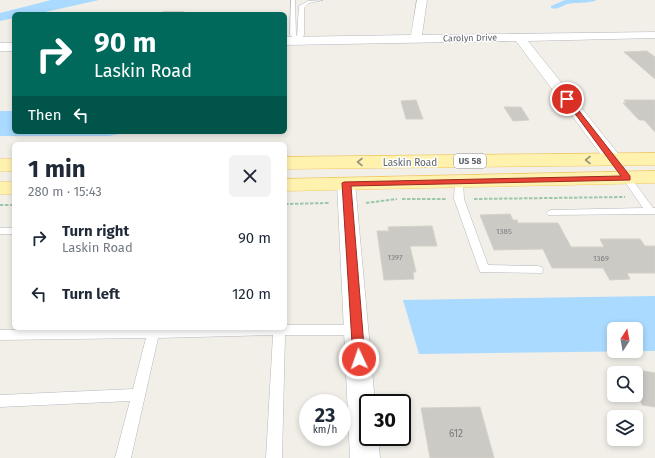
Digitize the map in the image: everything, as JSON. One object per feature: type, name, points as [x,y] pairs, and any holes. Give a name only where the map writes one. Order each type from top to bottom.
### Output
[{"type":"main road","name":"Laskin Road","points":[[287,163],[655,159]]},
{"type":"main road","points":[[0,165],[12,165]]},
{"type":"main road","name":"Laskin Road","points":[[287,184],[655,177]]},
{"type":"main road","points":[[0,188],[12,188]]},
{"type":"street","points":[[416,38],[422,0]]},
{"type":"street","name":"Carolyn Drive","points":[[287,41],[655,34]]},
{"type":"street","points":[[519,37],[614,160]]},
{"type":"street","points":[[0,47],[12,47]]},
{"type":"street","points":[[346,183],[365,458]]},
{"type":"lane","points":[[293,0],[294,35],[298,40],[301,35],[301,7],[308,2],[321,0]]},
{"type":"lane","points":[[614,160],[652,211]]},
{"type":"lane","points":[[459,181],[459,199],[484,269],[538,270]]},
{"type":"lane","points":[[551,213],[652,211]]},
{"type":"lane","points":[[0,231],[12,231]]},
{"type":"lane","points":[[287,329],[357,330]]},
{"type":"lane","points":[[0,335],[248,330]]},
{"type":"lane","points":[[274,458],[279,330]]},
{"type":"lane","points":[[123,458],[153,333]]},
{"type":"lane","points":[[0,401],[138,395]]},
{"type":"path","points":[[0,205],[12,205]]},
{"type":"water","points":[[51,0],[99,0],[45,12],[12,12],[12,18],[0,21],[0,13]]},
{"type":"water","points":[[565,0],[597,0],[567,4],[559,8],[551,8],[551,6]]},
{"type":"water","points":[[0,111],[12,111],[12,134],[120,134],[109,136],[0,136]]},
{"type":"water","points":[[655,296],[655,351],[643,351],[643,322],[607,322],[607,352],[419,354],[403,300]]},
{"type":"building","points":[[647,51],[655,57],[655,79],[624,52]]},
{"type":"building","points":[[416,100],[423,119],[406,119],[401,101]]},
{"type":"building","points":[[624,100],[655,100],[655,132],[644,120],[639,120],[623,103],[626,103]]},
{"type":"building","points":[[504,107],[521,107],[529,120],[513,121]]},
{"type":"building","points":[[510,214],[513,220],[517,220],[518,223],[558,223],[571,247],[604,247],[600,239],[640,239],[645,246],[655,246],[655,273],[627,273],[630,279],[610,280],[603,268],[552,268],[543,249],[494,250],[480,215]]},
{"type":"building","points":[[432,226],[437,246],[410,246],[416,272],[413,272],[414,279],[384,280],[377,231],[389,231],[388,227]]},
{"type":"building","points":[[643,371],[655,373],[655,407],[642,405]]},
{"type":"building","points":[[480,407],[494,458],[430,458],[421,408]]},
{"type":"route","points":[[359,359],[346,183],[627,178],[567,99]]}]
